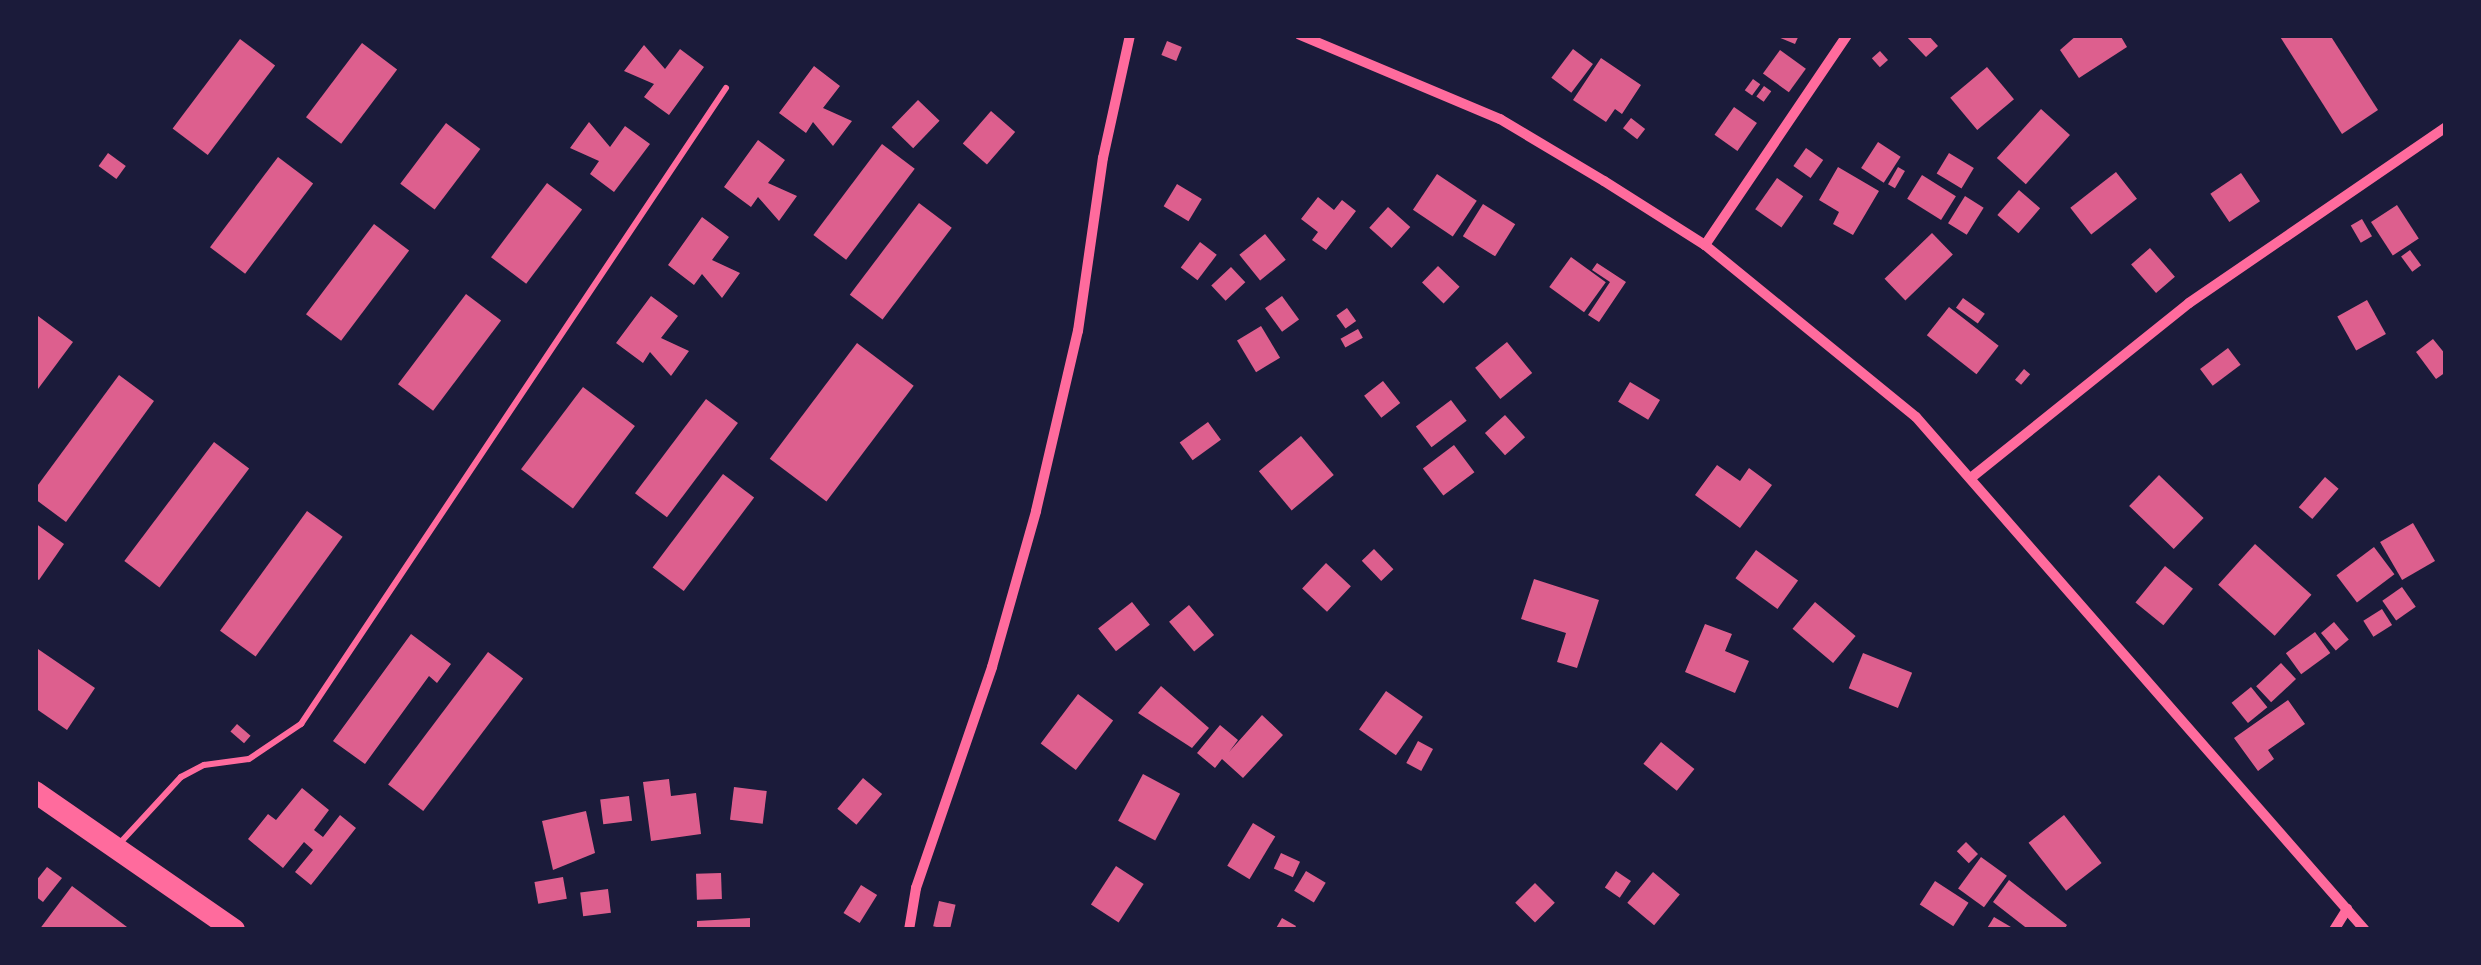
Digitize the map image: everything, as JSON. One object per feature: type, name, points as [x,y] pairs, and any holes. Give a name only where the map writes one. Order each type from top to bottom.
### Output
[{"type":"highway","points":[[35,792],[234,930]]},
{"type":"street","points":[[909,930],[916,888],[992,667],[1036,511],[1078,331],[1103,158],[1130,35]]},
{"type":"street","points":[[1300,35],[1500,119],[1705,246],[1916,417],[2365,930]]},
{"type":"street","points":[[1705,246],[1847,35]]},
{"type":"street","points":[[1972,477],[2218,283],[2446,127]]},
{"type":"street","points":[[2334,930],[2346,909]]},
{"type":"lane","points":[[116,848],[180,778],[204,765],[249,759],[300,724],[726,88]]},
{"type":"building","points":[[1773,35],[1799,35],[1795,44]]},
{"type":"building","points":[[1905,35],[1928,35],[1938,46],[1926,57]]},
{"type":"building","points":[[2077,35],[2120,35],[2127,47],[2079,78],[2060,50]]},
{"type":"building","points":[[2279,35],[2330,35],[2378,110],[2342,134]]},
{"type":"building","points":[[240,39],[275,65],[208,155],[173,128]]},
{"type":"building","points":[[1167,41],[1182,47],[1176,61],[1161,55]]},
{"type":"building","points":[[362,43],[397,69],[341,144],[306,117]]},
{"type":"building","points":[[644,45],[665,69],[680,49],[704,67],[669,115],[644,97],[654,84],[624,71]]},
{"type":"building","points":[[1573,49],[1593,64],[1571,93],[1551,78]]},
{"type":"building","points":[[1780,50],[1806,69],[1789,92],[1763,73]]},
{"type":"building","points":[[1880,51],[1888,60],[1880,67],[1872,58]]},
{"type":"building","points":[[1601,58],[1641,85],[1622,114],[1615,109],[1606,122],[1573,100]]},
{"type":"building","points":[[814,66],[840,86],[823,108],[852,121],[833,146],[813,122],[806,133],[779,113]]},
{"type":"building","points":[[1987,67],[2014,99],[1977,130],[1950,98]]},
{"type":"building","points":[[1753,79],[1760,84],[1752,96],[1745,90]]},
{"type":"building","points":[[1764,86],[1771,91],[1764,102],[1756,97]]},
{"type":"building","points":[[918,100],[940,121],[913,148],[892,127]]},
{"type":"building","points":[[1734,107],[1757,123],[1737,151],[1714,135]]},
{"type":"building","points":[[2041,109],[2070,135],[2026,184],[1997,158]]},
{"type":"building","points":[[991,111],[1015,132],[987,164],[963,143]]},
{"type":"building","points":[[1631,118],[1645,129],[1637,139],[1623,128]]},
{"type":"building","points":[[589,122],[610,147],[625,126],[650,144],[614,192],[590,174],[599,161],[570,148]]},
{"type":"building","points":[[446,123],[480,149],[435,210],[400,184]]},
{"type":"building","points":[[758,140],[785,160],[768,183],[797,196],[779,221],[758,197],[751,207],[724,187]]},
{"type":"building","points":[[1878,142],[1901,157],[1884,183],[1861,168]]},
{"type":"building","points":[[882,144],[915,169],[846,260],[813,235]]},
{"type":"building","points":[[1806,148],[1823,160],[1811,178],[1793,166]]},
{"type":"building","points":[[108,153],[126,166],[116,179],[99,166]]},
{"type":"building","points":[[1949,153],[1974,168],[1961,189],[1937,174]]},
{"type":"building","points":[[278,157],[313,183],[245,274],[210,247]]},
{"type":"building","points":[[1838,167],[1879,191],[1853,235],[1833,224],[1839,212],[1819,200]]},
{"type":"building","points":[[1898,167],[1905,171],[1895,188],[1888,184]]},
{"type":"building","points":[[2116,172],[2137,199],[2091,235],[2070,208]]},
{"type":"building","points":[[2241,173],[2260,201],[2229,222],[2210,194]]},
{"type":"building","points":[[1437,174],[1477,201],[1453,236],[1413,210]]},
{"type":"building","points":[[1922,175],[1956,196],[1941,220],[1907,199]]},
{"type":"building","points":[[1777,178],[1803,196],[1781,227],[1755,209]]},
{"type":"building","points":[[547,183],[582,209],[526,284],[491,257]]},
{"type":"building","points":[[1177,184],[1202,199],[1188,221],[1164,206]]},
{"type":"building","points":[[2019,190],[2040,208],[2018,233],[1997,215]]},
{"type":"building","points":[[1965,196],[1984,208],[1967,235],[1948,223]]},
{"type":"building","points":[[1318,197],[1334,210],[1342,200],[1356,211],[1326,250],[1312,240],[1318,232],[1301,219]]},
{"type":"building","points":[[919,203],[952,228],[883,320],[850,295]]},
{"type":"building","points":[[1483,204],[1515,224],[1495,256],[1463,236]]},
{"type":"building","points":[[2397,205],[2419,239],[2393,255],[2371,222]]},
{"type":"building","points":[[1388,207],[1410,227],[1392,248],[1369,228]]},
{"type":"building","points":[[702,217],[729,237],[712,260],[740,273],[722,298],[702,274],[694,285],[668,265]]},
{"type":"building","points":[[2362,219],[2372,236],[2361,243],[2351,226]]},
{"type":"building","points":[[374,224],[409,250],[341,341],[306,314]]},
{"type":"building","points":[[1932,233],[1953,255],[1905,300],[1885,279]]},
{"type":"building","points":[[1265,234],[1286,260],[1260,280],[1239,255]]},
{"type":"building","points":[[1200,242],[1217,255],[1198,280],[1181,268]]},
{"type":"building","points":[[2150,248],[2175,277],[2156,293],[2131,264]]},
{"type":"building","points":[[2410,250],[2421,265],[2412,272],[2401,256]]},
{"type":"building","points":[[1571,257],[1606,282],[1584,312],[1549,287]]},
{"type":"building","points":[[1597,263],[1626,282],[1599,322],[1588,315],[1610,282],[1592,270]]},
{"type":"building","points":[[1438,266],[1460,287],[1444,303],[1422,283]]},
{"type":"building","points":[[1231,267],[1245,282],[1226,301],[1211,285]]},
{"type":"building","points":[[466,294],[501,320],[433,411],[398,384]]},
{"type":"building","points":[[651,296],[678,316],[661,338],[689,351],[671,376],[650,352],[643,363],[616,343]]},
{"type":"building","points":[[1282,296],[1299,319],[1282,332],[1265,308]]},
{"type":"building","points":[[1963,298],[1985,314],[1978,324],[1956,308]]},
{"type":"building","points":[[2367,300],[2386,334],[2356,351],[2337,316]]},
{"type":"building","points":[[1949,307],[1999,346],[1976,374],[1927,335]]},
{"type":"building","points":[[1347,308],[1356,321],[1346,329],[1336,315]]},
{"type":"building","points":[[38,316],[73,342],[35,393],[35,319]]},
{"type":"building","points":[[1261,326],[1280,358],[1256,372],[1237,340]]},
{"type":"building","points":[[1358,329],[1363,338],[1345,347],[1341,339]]},
{"type":"building","points":[[2433,339],[2446,355],[2446,372],[2436,379],[2416,352]]},
{"type":"building","points":[[1507,342],[1532,373],[1500,399],[1475,368]]},
{"type":"building","points":[[857,343],[914,386],[826,502],[770,459]]},
{"type":"building","points":[[2228,348],[2241,365],[2213,386],[2200,369]]},
{"type":"building","points":[[2024,369],[2030,374],[2021,385],[2015,380]]},
{"type":"building","points":[[119,375],[154,401],[66,522],[35,499],[35,489]]},
{"type":"building","points":[[1383,381],[1400,403],[1381,418],[1364,396]]},
{"type":"building","points":[[1630,382],[1660,400],[1648,420],[1618,402]]},
{"type":"building","points":[[583,387],[635,426],[573,508],[521,469]]},
{"type":"building","points":[[706,399],[738,423],[667,517],[635,493]]},
{"type":"building","points":[[1451,400],[1467,421],[1432,447],[1416,426]]},
{"type":"building","points":[[1505,415],[1525,437],[1505,455],[1485,433]]},
{"type":"building","points":[[1208,422],[1221,440],[1193,460],[1180,443]]},
{"type":"building","points":[[1301,436],[1334,475],[1292,510],[1259,471]]},
{"type":"building","points":[[214,442],[249,468],[159,587],[124,561]]},
{"type":"building","points":[[1454,445],[1474,472],[1443,496],[1423,468]]},
{"type":"building","points":[[1717,465],[1740,481],[1749,468],[1772,485],[1740,528],[1695,495]]},
{"type":"building","points":[[723,474],[754,497],[684,591],[653,567]]},
{"type":"building","points":[[2159,475],[2204,518],[2174,549],[2129,506]]},
{"type":"building","points":[[2325,477],[2339,489],[2312,519],[2299,507]]},
{"type":"building","points":[[307,511],[343,537],[256,657],[220,631]]},
{"type":"building","points":[[35,523],[64,544],[39,580],[35,578]]},
{"type":"building","points":[[2413,523],[2435,561],[2402,580],[2380,542]]},
{"type":"building","points":[[2255,544],[2311,595],[2275,636],[2218,585]]},
{"type":"building","points":[[2374,547],[2394,574],[2357,602],[2336,575]]},
{"type":"building","points":[[1374,549],[1393,569],[1381,581],[1362,561]]},
{"type":"building","points":[[1756,550],[1798,581],[1777,609],[1735,578]]},
{"type":"building","points":[[1326,563],[1351,586],[1327,612],[1302,589]]},
{"type":"building","points":[[2165,566],[2193,589],[2163,625],[2135,603]]},
{"type":"building","points":[[1534,579],[1599,600],[1577,668],[1557,662],[1566,633],[1521,619]]},
{"type":"building","points":[[2402,587],[2416,607],[2396,620],[2382,601]]},
{"type":"building","points":[[1132,602],[1150,625],[1116,651],[1098,628]]},
{"type":"building","points":[[1815,602],[1856,636],[1833,663],[1793,629]]},
{"type":"building","points":[[1189,605],[1214,635],[1194,652],[1169,622]]},
{"type":"building","points":[[2382,609],[2392,625],[2373,637],[2363,621]]},
{"type":"building","points":[[2334,622],[2349,640],[2336,651],[2321,633]]},
{"type":"building","points":[[1705,624],[1732,634],[1725,651],[1749,661],[1735,693],[1685,672]]},
{"type":"building","points":[[2315,632],[2330,653],[2301,674],[2286,653]]},
{"type":"building","points":[[411,634],[451,664],[437,683],[429,676],[365,764],[333,741]]},
{"type":"building","points":[[35,647],[95,688],[67,730],[35,708]]},
{"type":"building","points":[[488,652],[523,678],[423,811],[388,785]]},
{"type":"building","points":[[1863,653],[1912,673],[1898,708],[1849,688]]},
{"type":"building","points":[[2281,663],[2296,679],[2271,702],[2256,686]]},
{"type":"building","points":[[1161,686],[1209,728],[1192,748],[1138,713]]},
{"type":"building","points":[[2251,687],[2267,707],[2248,723],[2232,703]]},
{"type":"building","points":[[1386,691],[1423,717],[1396,755],[1359,730]]},
{"type":"building","points":[[1078,694],[1113,720],[1076,770],[1041,744]]},
{"type":"building","points":[[2288,700],[2305,724],[2268,750],[2274,759],[2258,771],[2234,738]]},
{"type":"building","points":[[1262,715],[1283,735],[1243,778],[1222,759],[1215,768],[1197,753],[1220,725],[1238,740],[1229,752]]},
{"type":"building","points":[[237,724],[251,736],[244,743],[230,732]]},
{"type":"building","points":[[1418,741],[1433,749],[1421,771],[1406,763]]},
{"type":"building","points":[[1661,742],[1694,769],[1677,791],[1643,764]]},
{"type":"building","points":[[1143,774],[1180,794],[1155,841],[1118,821]]},
{"type":"building","points":[[863,778],[882,794],[856,825],[837,809]]},
{"type":"building","points":[[669,779],[671,796],[696,793],[701,834],[651,841],[643,782]]},
{"type":"building","points":[[734,787],[767,791],[763,824],[730,820]]},
{"type":"building","points":[[302,788],[329,810],[314,830],[323,837],[340,815],[356,828],[311,885],[295,872],[313,850],[304,842],[283,868],[248,839],[268,814],[276,820]]},
{"type":"building","points":[[629,796],[632,821],[603,824],[600,800]]},
{"type":"building","points":[[586,811],[595,853],[553,870],[542,821]]},
{"type":"building","points":[[2064,815],[2102,863],[2066,891],[2029,843]]},
{"type":"building","points":[[1253,823],[1275,836],[1250,879],[1227,866]]},
{"type":"building","points":[[1966,842],[1978,854],[1969,863],[1957,851]]},
{"type":"building","points":[[1281,853],[1300,862],[1293,877],[1274,868]]},
{"type":"building","points":[[1981,857],[2007,876],[1984,907],[1958,889]]},
{"type":"building","points":[[1116,866],[1144,884],[1119,923],[1091,905]]},
{"type":"building","points":[[47,867],[62,878],[43,902],[35,896],[35,882]]},
{"type":"building","points":[[1306,871],[1326,883],[1314,903],[1294,891]]},
{"type":"building","points":[[1616,871],[1631,881],[1620,898],[1605,888]]},
{"type":"building","points":[[1653,872],[1680,894],[1654,925],[1627,903]]},
{"type":"building","points":[[721,873],[722,899],[697,900],[696,874]]},
{"type":"building","points":[[563,877],[567,899],[538,904],[534,882]]},
{"type":"building","points":[[2009,880],[2067,925],[2064,930],[2029,930],[1993,902]]},
{"type":"building","points":[[1935,881],[1969,903],[1953,926],[1920,904]]},
{"type":"building","points":[[1535,883],[1555,903],[1535,923],[1515,903]]},
{"type":"building","points":[[861,885],[877,895],[860,923],[844,913]]},
{"type":"building","points":[[72,886],[119,921],[131,930],[39,930]]},
{"type":"building","points":[[608,889],[611,913],[583,916],[580,892]]},
{"type":"building","points":[[939,901],[956,905],[950,930],[933,926]]},
{"type":"building","points":[[1994,917],[2016,930],[1986,930]]},
{"type":"building","points":[[750,918],[750,930],[697,930],[697,921]]},
{"type":"building","points":[[1282,918],[1296,926],[1294,930],[1275,930]]}]
